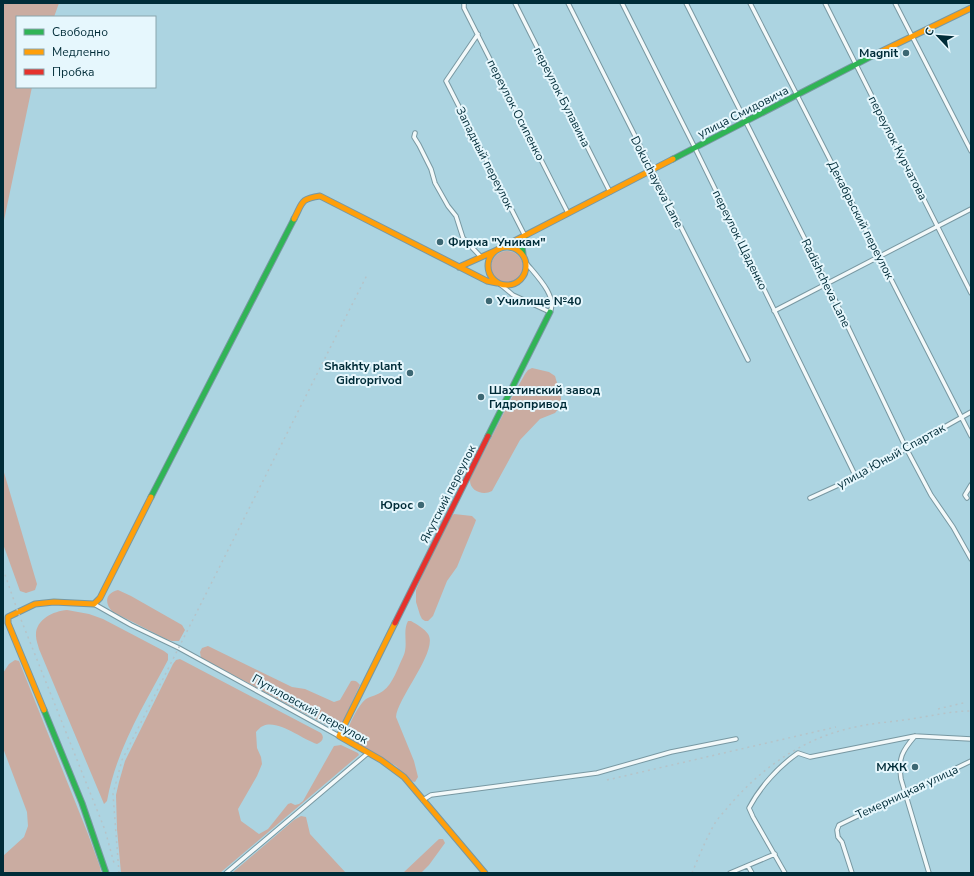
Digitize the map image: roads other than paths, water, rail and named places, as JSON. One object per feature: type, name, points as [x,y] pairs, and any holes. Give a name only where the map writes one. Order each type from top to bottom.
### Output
[{"type":"street","name":"переулок Булавина","points":[[515,3],[610,192]]},
{"type":"street","name":"Dokuchayeva Lane","points":[[568,3],[748,360]]},
{"type":"street","name":"переулок Щаденко","points":[[622,3],[695,148],[856,478]]},
{"type":"street","name":"Radishcheva Lane","points":[[686,3],[827,283],[906,448],[931,495],[953,527],[971,559]]},
{"type":"street","name":"Декабрьский переулок","points":[[750,3],[971,436]]},
{"type":"street","name":"переулок Курчатова","points":[[825,3],[971,293]]},
{"type":"street","points":[[895,3],[971,151]]},
{"type":"street","name":"переулок Осипенко","points":[[464,5],[568,213]]},
{"type":"street","name":"улица Смидовича","points":[[459,267],[525,236],[856,64],[971,8]]},
{"type":"street","name":"Западный переулок","points":[[478,34],[446,81],[525,236]]},
{"type":"street","points":[[415,133],[414,137],[431,169],[436,183],[448,206],[456,216],[463,238],[481,257]]},
{"type":"street","points":[[106,873],[82,802],[8,623],[8,617],[34,604],[54,602],[94,604],[100,598],[303,201],[307,198],[320,196],[487,281],[511,286],[520,282],[525,274],[527,264]]},
{"type":"street","points":[[774,311],[971,209]]},
{"type":"street","points":[[523,255],[511,247],[497,250],[490,257],[488,266],[490,276],[513,295],[550,312],[552,309],[551,302],[544,284],[527,264],[523,255],[522,246],[525,236]]},
{"type":"street","name":"Якутский переулок","points":[[339,736],[550,312]]},
{"type":"street","name":"улица Юный Спартак","points":[[810,498],[856,478],[971,412]]},
{"type":"street","points":[[967,498],[965,495],[971,485]]},
{"type":"street","name":"Путиловский переулок","points":[[94,604],[339,736],[398,772],[485,873]]},
{"type":"street","points":[[915,736],[904,749],[900,760],[900,768],[929,873]]},
{"type":"street","points":[[785,873],[753,817],[750,808],[753,801],[780,766],[798,753],[810,756],[915,736],[971,739]]},
{"type":"street","points":[[423,800],[431,795],[597,773],[671,752],[736,739]]},
{"type":"street","points":[[226,873],[368,753]]},
{"type":"street","name":"Темерницкая улица","points":[[852,873],[842,842],[838,837],[837,830],[839,825],[971,761]]},
{"type":"street","points":[[730,873],[775,854]]},
{"type":"street","points":[[748,866],[752,873]]},
{"type":"railway","points":[[119,873],[113,794],[122,760],[368,273]]},
{"type":"railway","points":[[3,569],[18,612],[105,830],[114,863]]},
{"type":"railway","points":[[938,709],[967,702]]},
{"type":"railway","points":[[692,873],[715,823],[740,793],[783,757],[816,740],[833,733],[858,726],[971,711]]},
{"type":"railway","points":[[607,780],[836,727]]},
{"type":"place","name":"Magnit","points":[[906,53]]},
{"type":"place","name":"Фирма \"Уникам\"","points":[[440,242]]},
{"type":"place","name":"Училище №40","points":[[489,301]]},
{"type":"place","name":"Shakhty plant Gidroprivod","points":[[410,373]]},
{"type":"place","name":"Шахтинский завод Гидропривод","points":[[481,397]]},
{"type":"place","name":"Юрос","points":[[421,505]]},
{"type":"place","name":"МЖК","points":[[915,767]]}]
